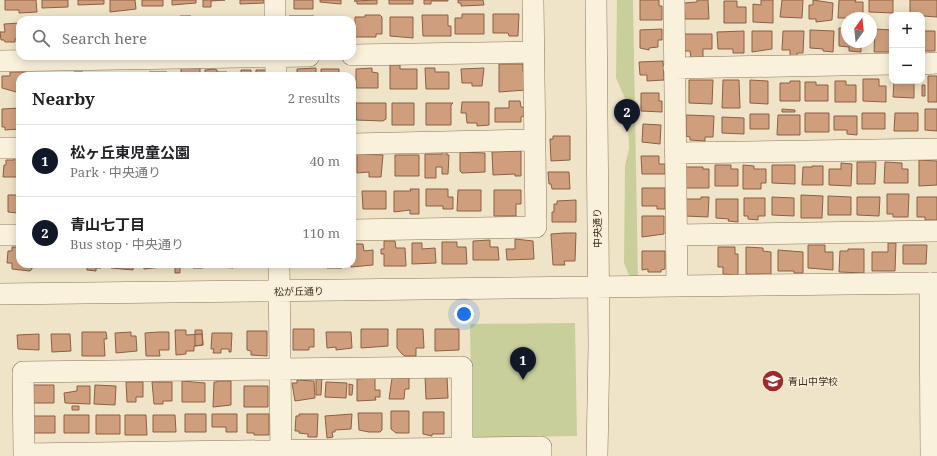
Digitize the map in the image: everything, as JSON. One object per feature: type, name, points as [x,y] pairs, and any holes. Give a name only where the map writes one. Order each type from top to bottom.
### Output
[{"type":"street","points":[[275,0],[275,16]]},
{"type":"street","points":[[356,230],[536,227],[533,0]]},
{"type":"street","name":"中央通り","points":[[596,0],[598,287],[597,456]]},
{"type":"street","points":[[674,0],[677,286]]},
{"type":"street","points":[[356,55],[534,52]]},
{"type":"street","points":[[0,61],[55,60]]},
{"type":"street","points":[[276,60],[276,72]]},
{"type":"street","points":[[925,64],[937,63]]},
{"type":"street","points":[[674,68],[889,64]]},
{"type":"street","points":[[356,144],[535,140]]},
{"type":"street","points":[[0,148],[16,148]]},
{"type":"street","points":[[675,153],[937,150]]},
{"type":"street","points":[[676,235],[937,231]]},
{"type":"street","points":[[0,236],[16,235]]},
{"type":"street","points":[[279,268],[281,453]]},
{"type":"street","points":[[932,456],[934,369],[933,283]]},
{"type":"street","name":"松が丘通り","points":[[0,294],[933,283]]},
{"type":"street","points":[[462,448],[462,367],[23,372],[24,454],[281,453],[541,447],[541,456]]},
{"type":"green space","points":[[617,0],[633,0],[638,279],[630,278],[624,263],[625,165],[629,149],[627,103],[616,78]]},
{"type":"green space","points":[[575,323],[577,436],[472,438],[470,324]]},
{"type":"building","points":[[5,0],[36,0],[37,12],[19,13],[19,10],[5,10]]},
{"type":"building","points":[[42,0],[68,0],[68,7],[42,8]]},
{"type":"building","points":[[78,0],[104,0],[104,4],[78,5]]},
{"type":"building","points":[[110,0],[135,0],[136,9],[110,12]]},
{"type":"building","points":[[142,0],[163,0],[163,6],[142,6]]},
{"type":"building","points":[[172,0],[196,0],[196,3],[172,5]]},
{"type":"building","points":[[203,0],[225,0],[211,1],[211,7],[203,7]]},
{"type":"building","points":[[240,0],[264,0],[264,3],[240,4]]},
{"type":"building","points":[[294,0],[313,0],[313,9],[294,9]]},
{"type":"building","points":[[320,0],[341,0],[341,4],[320,2]]},
{"type":"building","points":[[377,0],[377,4],[357,4],[357,1],[354,1]]},
{"type":"building","points":[[389,0],[413,0],[413,4],[389,4]]},
{"type":"building","points":[[424,0],[448,1],[431,1],[431,4],[424,4]]},
{"type":"building","points":[[458,0],[483,0],[484,5],[461,6],[461,3],[458,3]]},
{"type":"building","points":[[640,0],[659,0],[659,6],[662,6],[662,20],[640,20]]},
{"type":"building","points":[[697,0],[708,0],[709,19],[685,19],[684,3],[697,2]]},
{"type":"building","points":[[761,0],[773,0],[773,23],[753,22],[753,4],[761,5]]},
{"type":"building","points":[[782,0],[803,0],[802,18],[780,17]]},
{"type":"building","points":[[813,0],[833,3],[832,20],[816,22],[816,19],[809,19],[809,5],[813,5]]},
{"type":"building","points":[[839,0],[856,0],[855,2],[863,2],[863,12],[841,12],[841,18],[838,18]]},
{"type":"building","points":[[869,0],[893,0],[893,12],[869,12]]},
{"type":"building","points":[[910,0],[937,0],[937,17],[925,16],[925,12],[910,12]]},
{"type":"building","points":[[724,1],[737,1],[737,7],[746,7],[746,23],[724,23]]},
{"type":"building","points":[[462,14],[484,14],[484,34],[455,34],[455,18],[462,18]]},
{"type":"building","points":[[493,14],[519,14],[518,36],[509,36],[508,33],[493,33]]},
{"type":"building","points":[[365,15],[380,15],[382,17],[382,34],[376,34],[376,37],[356,37],[356,17],[365,17]]},
{"type":"building","points":[[422,15],[448,15],[448,26],[451,26],[451,36],[423,36]]},
{"type":"building","points":[[390,17],[413,17],[413,38],[390,36]]},
{"type":"building","points":[[16,23],[15,42],[5,42],[4,40],[1,40],[0,32],[5,32],[4,24]]},
{"type":"building","points":[[839,28],[841,28],[841,46],[839,46]]},
{"type":"building","points":[[662,29],[662,40],[658,40],[658,47],[649,48],[649,50],[640,48],[640,30]]},
{"type":"building","points":[[877,29],[889,30],[889,52],[874,52],[874,48],[877,48]]},
{"type":"building","points":[[810,30],[834,31],[833,52],[823,51],[823,49],[810,48]]},
{"type":"building","points":[[744,31],[744,53],[733,53],[733,49],[718,49],[717,32]]},
{"type":"building","points":[[752,31],[772,31],[772,49],[752,52]]},
{"type":"building","points":[[783,31],[804,31],[803,53],[797,53],[797,57],[790,56],[790,50],[782,50]]},
{"type":"building","points":[[925,31],[935,31],[935,51],[925,51]]},
{"type":"building","points":[[682,34],[712,34],[712,49],[703,49],[703,57],[691,58],[690,51],[683,51]]},
{"type":"building","points":[[849,48],[861,48],[861,52],[849,51]]},
{"type":"building","points":[[663,61],[664,80],[647,81],[647,75],[640,75],[639,62]]},
{"type":"building","points":[[499,64],[523,64],[523,72],[526,72],[526,90],[499,92]]},
{"type":"building","points":[[390,65],[400,65],[400,69],[417,69],[417,89],[390,89]]},
{"type":"building","points":[[181,68],[200,68],[200,72],[181,72]]},
{"type":"building","points":[[316,68],[316,72],[297,72],[297,69]]},
{"type":"building","points":[[372,68],[372,72],[378,73],[378,88],[356,88],[356,69]]},
{"type":"building","points":[[425,68],[435,68],[435,72],[449,72],[449,89],[426,89]]},
{"type":"building","points":[[484,68],[482,86],[472,86],[472,83],[462,83],[461,69]]},
{"type":"building","points":[[214,69],[217,70],[217,72],[205,72],[205,70]]},
{"type":"building","points":[[321,69],[339,69],[339,72],[321,72]]},
{"type":"building","points":[[241,70],[251,70],[251,72],[241,72]]},
{"type":"building","points":[[256,70],[267,70],[267,72],[256,72]]},
{"type":"building","points":[[10,72],[16,72],[16,92],[2,88],[2,76],[10,76]]},
{"type":"building","points":[[928,76],[937,76],[937,102],[928,102]]},
{"type":"building","points":[[863,79],[879,79],[879,86],[886,86],[886,102],[863,101]]},
{"type":"building","points":[[689,80],[713,80],[712,104],[689,103]]},
{"type":"building","points":[[723,80],[739,80],[740,108],[722,108]]},
{"type":"building","points":[[750,80],[768,81],[768,104],[750,103]]},
{"type":"building","points":[[790,81],[800,81],[800,101],[780,101],[780,83],[790,83]]},
{"type":"building","points":[[835,81],[846,81],[846,85],[856,85],[856,102],[835,102]]},
{"type":"building","points":[[805,82],[816,82],[816,85],[828,85],[828,101],[805,101]]},
{"type":"building","points":[[894,84],[914,84],[914,98],[893,97]]},
{"type":"building","points":[[922,85],[925,85],[925,96],[922,96]]},
{"type":"building","points":[[641,93],[659,93],[659,101],[662,101],[662,112],[641,111]]},
{"type":"building","points":[[509,101],[520,101],[521,107],[526,108],[526,115],[521,117],[521,122],[495,122],[495,108],[509,108]]},
{"type":"building","points":[[462,102],[489,102],[489,125],[477,126],[477,123],[467,123],[466,113],[461,113]]},
{"type":"building","points":[[356,103],[386,103],[386,119],[383,121],[356,120]]},
{"type":"building","points":[[392,103],[414,103],[414,125],[392,125]]},
{"type":"building","points":[[426,103],[453,103],[451,105],[451,125],[426,125]]},
{"type":"building","points":[[16,108],[16,129],[5,130],[5,127],[2,127],[2,109]]},
{"type":"building","points":[[782,109],[795,110],[795,112],[782,112]]},
{"type":"building","points":[[925,109],[937,109],[937,131],[925,130]]},
{"type":"building","points":[[805,113],[829,113],[829,132],[805,132]]},
{"type":"building","points":[[862,113],[885,113],[885,129],[862,129]]},
{"type":"building","points":[[895,113],[918,113],[918,131],[894,131]]},
{"type":"building","points":[[750,114],[769,114],[769,129],[750,129]]},
{"type":"building","points":[[686,115],[714,116],[713,137],[705,137],[705,141],[690,140],[690,137],[686,136]]},
{"type":"building","points":[[778,115],[800,115],[800,135],[777,135]]},
{"type":"building","points":[[834,116],[857,116],[857,135],[847,134],[847,130],[834,130]]},
{"type":"building","points":[[722,117],[744,118],[744,134],[722,133]]},
{"type":"building","points":[[643,124],[661,125],[660,144],[642,142]]},
{"type":"building","points":[[553,136],[570,136],[570,160],[551,161],[550,139],[553,139]]},
{"type":"building","points":[[442,149],[447,149],[447,155],[449,155],[448,174],[442,174],[442,167],[436,167],[436,178],[425,178],[425,154],[442,154]]},
{"type":"building","points":[[521,151],[521,176],[515,176],[515,174],[493,175],[492,152]]},
{"type":"building","points":[[460,152],[485,153],[485,172],[462,173],[460,171]]},
{"type":"building","points":[[357,154],[383,155],[381,177],[369,177],[369,172],[357,173]]},
{"type":"building","points":[[395,155],[419,155],[419,176],[395,176]]},
{"type":"building","points":[[14,156],[16,156],[16,177],[3,177],[6,160],[14,160]]},
{"type":"building","points":[[641,156],[659,156],[659,164],[665,164],[665,174],[642,174]]},
{"type":"building","points":[[919,160],[937,161],[937,185],[919,186]]},
{"type":"building","points":[[857,162],[876,162],[875,184],[857,184]]},
{"type":"building","points":[[885,162],[902,163],[902,169],[908,169],[908,183],[884,183]]},
{"type":"building","points":[[841,163],[852,164],[851,186],[829,185],[829,169],[841,169]]},
{"type":"building","points":[[715,165],[731,165],[731,169],[738,169],[738,186],[715,186]]},
{"type":"building","points":[[743,165],[754,166],[754,169],[766,169],[766,183],[761,183],[761,189],[743,189]]},
{"type":"building","points":[[772,165],[795,165],[795,184],[772,183]]},
{"type":"building","points":[[823,166],[823,185],[802,185],[803,167]]},
{"type":"building","points":[[685,167],[703,167],[703,169],[709,169],[709,188],[685,188]]},
{"type":"building","points":[[548,172],[569,172],[570,189],[552,189],[551,184],[549,184]]},
{"type":"building","points":[[642,188],[665,188],[665,209],[657,209],[657,206],[642,206]]},
{"type":"building","points":[[410,189],[419,189],[419,214],[410,214],[410,210],[394,212],[394,191],[411,191]]},
{"type":"building","points":[[426,189],[448,189],[448,197],[453,197],[453,209],[443,209],[443,206],[426,206]]},
{"type":"building","points":[[458,190],[481,190],[481,211],[457,211]]},
{"type":"building","points":[[494,190],[521,190],[521,204],[516,204],[516,216],[494,216]]},
{"type":"building","points":[[362,191],[386,191],[386,209],[363,209]]},
{"type":"building","points":[[887,194],[909,194],[908,217],[893,217],[893,214],[887,214]]},
{"type":"building","points":[[8,195],[16,195],[16,213],[8,212]]},
{"type":"building","points":[[801,195],[823,196],[822,218],[801,218]]},
{"type":"building","points":[[828,196],[851,197],[851,215],[828,215]]},
{"type":"building","points":[[701,197],[709,197],[708,217],[685,216],[685,199],[701,199]]},
{"type":"building","points":[[772,197],[794,198],[794,216],[772,215]]},
{"type":"building","points":[[857,197],[880,197],[879,216],[857,215]]},
{"type":"building","points":[[917,197],[937,197],[937,220],[925,220],[925,217],[917,217]]},
{"type":"building","points":[[744,198],[765,198],[765,216],[758,216],[758,220],[748,219],[748,216],[744,216]]},
{"type":"building","points":[[716,199],[738,199],[738,222],[728,221],[729,219],[716,218]]},
{"type":"building","points":[[576,200],[576,222],[552,222],[552,212],[554,212],[554,204],[557,204],[557,201]]},
{"type":"building","points":[[642,216],[664,216],[664,234],[642,237]]},
{"type":"building","points":[[576,233],[575,261],[564,261],[565,265],[553,265],[551,234]]},
{"type":"building","points":[[515,239],[533,241],[534,259],[507,260],[506,249],[515,249]]},
{"type":"building","points":[[490,240],[490,247],[498,247],[499,260],[473,260],[473,241]]},
{"type":"building","points":[[384,241],[395,241],[396,248],[405,248],[406,266],[384,266],[384,254],[381,254],[381,249],[384,249]]},
{"type":"building","points":[[442,242],[457,242],[457,247],[466,247],[467,264],[442,264]]},
{"type":"building","points":[[412,243],[422,243],[422,249],[435,248],[436,263],[412,264]]},
{"type":"building","points":[[888,243],[896,243],[895,271],[872,271],[872,252],[888,252]]},
{"type":"building","points":[[356,244],[363,244],[364,251],[373,250],[373,265],[356,267]]},
{"type":"building","points":[[808,245],[825,245],[825,252],[833,252],[833,270],[808,268]]},
{"type":"building","points":[[903,245],[927,245],[926,264],[903,264]]},
{"type":"building","points":[[12,247],[16,247],[16,268],[32,268],[30,271],[12,269],[12,263],[7,263],[8,251],[12,251]]},
{"type":"building","points":[[718,247],[735,247],[735,254],[738,254],[738,275],[723,274],[723,267],[718,267]]},
{"type":"building","points":[[746,247],[763,248],[763,251],[771,252],[771,274],[746,274]]},
{"type":"building","points":[[848,249],[864,249],[864,273],[839,272],[840,251],[848,251]]},
{"type":"building","points":[[778,250],[803,252],[803,273],[794,273],[794,271],[778,271]]},
{"type":"building","points":[[642,251],[665,251],[665,269],[661,270],[661,272],[648,272],[648,269],[642,270]]},
{"type":"building","points":[[87,268],[96,268],[96,271],[87,270]]},
{"type":"building","points":[[111,268],[133,268],[133,270]]},
{"type":"building","points":[[175,268],[180,268],[180,273],[175,273]]},
{"type":"building","points":[[293,329],[314,329],[314,347],[309,347],[309,350],[293,350]]},
{"type":"building","points":[[361,329],[388,329],[388,346],[361,348]]},
{"type":"building","points":[[397,329],[423,329],[424,348],[416,348],[416,356],[405,356],[397,348]]},
{"type":"building","points":[[435,329],[459,329],[459,350],[435,351]]},
{"type":"building","points":[[175,330],[186,330],[186,335],[202,334],[203,345],[194,346],[194,351],[186,351],[186,354],[176,355]]},
{"type":"building","points":[[195,330],[202,330],[203,345],[195,346]]},
{"type":"building","points":[[247,331],[267,331],[267,356],[251,355],[251,351],[247,350]]},
{"type":"building","points":[[82,332],[106,332],[107,339],[104,339],[105,356],[82,356]]},
{"type":"building","points":[[131,332],[131,336],[136,336],[137,351],[116,353],[115,333]]},
{"type":"building","points":[[169,332],[169,350],[159,350],[160,356],[146,356],[145,333]]},
{"type":"building","points":[[326,332],[351,332],[352,348],[336,350],[336,347],[327,348]]},
{"type":"building","points":[[212,333],[232,333],[231,352],[229,352],[229,349],[221,349],[221,353],[213,353],[214,349],[211,349]]},
{"type":"building","points":[[39,334],[39,350],[18,349],[17,335]]},
{"type":"building","points":[[51,334],[70,334],[71,351],[52,352]]},
{"type":"building","points":[[316,375],[322,375],[321,395],[316,395]]},
{"type":"building","points":[[425,376],[447,376],[448,398],[426,399]]},
{"type":"building","points":[[375,378],[375,390],[380,390],[380,397],[375,397],[376,400],[357,401],[357,379]]},
{"type":"building","points":[[392,378],[409,378],[409,389],[405,389],[404,399],[389,399]]},
{"type":"building","points":[[297,380],[314,381],[315,398],[295,401],[292,383],[297,383]]},
{"type":"building","points":[[182,381],[205,383],[205,402],[182,402]]},
{"type":"building","points":[[231,381],[231,405],[213,407],[214,382]]},
{"type":"building","points":[[126,382],[143,382],[143,397],[136,397],[136,402],[127,402]]},
{"type":"building","points":[[152,382],[172,382],[172,401],[163,401],[163,404],[154,404]]},
{"type":"building","points":[[326,382],[347,383],[346,398],[325,397]]},
{"type":"building","points":[[349,384],[353,385],[352,395],[349,395]]},
{"type":"building","points":[[31,385],[54,385],[54,403],[32,403]]},
{"type":"building","points":[[95,385],[116,386],[115,405],[94,404]]},
{"type":"building","points":[[77,386],[90,386],[90,404],[65,403],[64,393],[77,391]]},
{"type":"building","points":[[244,386],[268,386],[268,407],[244,407]]},
{"type":"building","points":[[72,406],[79,406],[79,410],[72,410]]},
{"type":"building","points":[[391,411],[409,411],[409,433],[396,433],[391,429]]},
{"type":"building","points":[[423,412],[444,412],[444,434],[432,434],[432,436],[423,434]]},
{"type":"building","points":[[358,413],[382,413],[382,430],[380,432],[369,432],[359,430]]},
{"type":"building","points":[[185,414],[206,414],[206,432],[185,432]]},
{"type":"building","points":[[212,414],[237,414],[237,432],[226,432],[226,427],[212,427]]},
{"type":"building","points":[[247,414],[269,414],[269,435],[254,435],[254,433],[247,433]]},
{"type":"building","points":[[299,414],[318,414],[317,437],[308,437],[308,434],[295,431],[296,416],[299,416]]},
{"type":"building","points":[[352,414],[351,429],[335,430],[335,432],[332,432],[333,437],[327,438],[325,416]]},
{"type":"building","points":[[64,415],[89,415],[89,433],[64,433]]},
{"type":"building","points":[[96,415],[120,415],[120,434],[96,434]]},
{"type":"building","points":[[125,415],[146,415],[147,435],[125,435]]},
{"type":"building","points":[[153,415],[175,415],[176,432],[153,432]]},
{"type":"building","points":[[33,416],[55,416],[55,433],[34,433]]},
{"type":"place","name":"青山七丁目","points":[[627,132]]},
{"type":"place","name":"松ヶ丘東児童公園","points":[[523,380]]},
{"type":"place","name":"青山中学校","points":[[773,381]]}]
